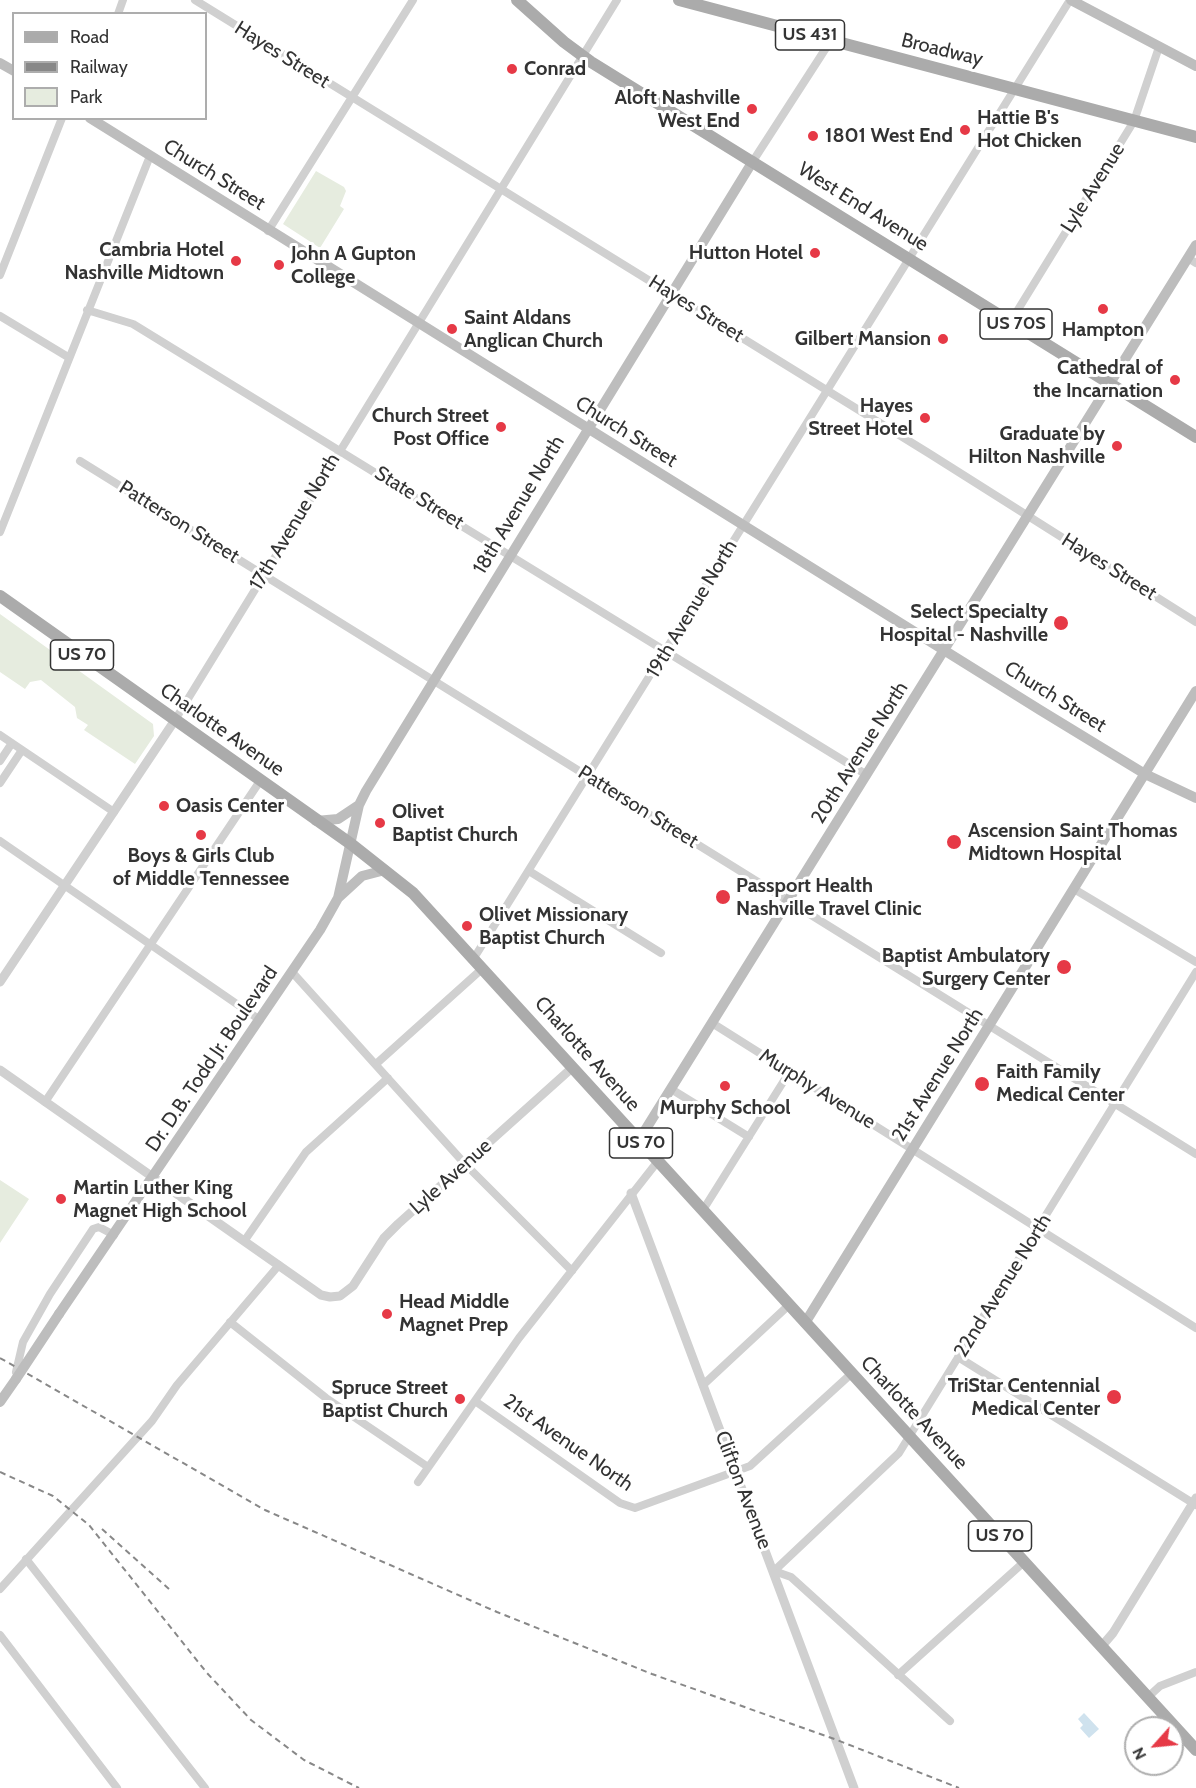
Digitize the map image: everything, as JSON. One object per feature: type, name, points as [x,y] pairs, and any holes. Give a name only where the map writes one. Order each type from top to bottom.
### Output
[{"type":"main road","name":"West End Avenue","points":[[517,0],[583,56],[1196,437]]},
{"type":"main road","name":"Broadway","points":[[679,0],[1196,137]]},
{"type":"main road","points":[[1070,0],[1196,66]]},
{"type":"main road","name":"Church Street","points":[[93,120],[416,324],[1161,783]]},
{"type":"main road","name":"18th Avenue North","points":[[351,844],[359,805],[586,429],[753,161]]},
{"type":"main road","name":"20th Avenue North","points":[[639,1140],[1111,384],[1192,261],[1196,245]]},
{"type":"main road","name":"Charlotte Avenue","points":[[0,596],[351,844],[426,906],[1196,1750]]},
{"type":"main road","name":"21st Avenue North","points":[[805,1323],[1196,691]]},
{"type":"main road","points":[[1161,783],[1196,798]]},
{"type":"main road","points":[[1161,783],[1196,805]]},
{"type":"main road","points":[[316,821],[338,819],[359,805]]},
{"type":"main road","name":"Dr. D.B. Todd Jr. Boulevard","points":[[0,1402],[292,972],[338,898],[351,844]]},
{"type":"main road","points":[[338,898],[362,876],[384,870]]},
{"type":"street","name":"Hayes Street","points":[[195,0],[827,390],[1196,622]]},
{"type":"street","points":[[268,231],[413,0]]},
{"type":"street","name":"17th Avenue North","points":[[0,982],[175,720],[617,0]]},
{"type":"street","name":"19th Avenue North","points":[[474,958],[1070,0]]},
{"type":"street","points":[[753,161],[826,48],[827,39]]},
{"type":"street","name":"Lyle Avenue","points":[[1011,321],[1134,121],[1159,47]]},
{"type":"street","points":[[0,275],[61,120]]},
{"type":"street","points":[[0,532],[150,156]]},
{"type":"street","name":"State Street","points":[[87,310],[133,324],[867,775]]},
{"type":"street","points":[[0,316],[68,357]]},
{"type":"street","name":"Patterson Street","points":[[80,461],[1196,1154]]},
{"type":"street","points":[[0,735],[114,812]]},
{"type":"street","points":[[0,761],[12,743]]},
{"type":"street","points":[[0,783],[22,750]]},
{"type":"street","points":[[45,1102],[260,781]]},
{"type":"street","points":[[0,841],[260,1020]]},
{"type":"street","points":[[529,871],[661,953]]},
{"type":"street","points":[[1074,889],[1196,962]]},
{"type":"street","points":[[376,1064],[483,968]]},
{"type":"street","points":[[292,972],[465,1164],[572,1271]]},
{"type":"street","name":"22nd Avenue North","points":[[774,1570],[900,1453],[1195,977]]},
{"type":"street","name":"Murphy Avenue","points":[[712,1023],[1196,1328]]},
{"type":"street","name":"Lyle Avenue","points":[[279,1265],[321,1295],[340,1296],[353,1286],[384,1238],[573,1067]]},
{"type":"street","points":[[0,1070],[279,1265],[177,1385],[152,1421],[0,1589]]},
{"type":"street","points":[[703,1210],[790,1071]]},
{"type":"street","points":[[245,1240],[299,1160],[388,1078]]},
{"type":"street","points":[[671,1089],[749,1137]]},
{"type":"street","points":[[418,1482],[572,1271],[658,1161]]},
{"type":"street","name":"Clifton Avenue","points":[[631,1193],[854,1788]]},
{"type":"street","points":[[0,1394],[20,1366],[23,1342],[50,1294],[91,1233],[99,1227],[114,1235]]},
{"type":"street","points":[[703,1385],[789,1305]]},
{"type":"street","points":[[230,1322],[327,1398],[428,1467]]},
{"type":"street","points":[[958,1357],[1195,1502],[1113,1633],[1101,1647]]},
{"type":"street","name":"21st Avenue North","points":[[475,1401],[628,1508],[640,1507],[752,1464],[851,1374]]},
{"type":"street","points":[[26,1559],[205,1788]]},
{"type":"street","points":[[898,1675],[1024,1562]]},
{"type":"street","points":[[774,1570],[790,1577],[950,1721]]},
{"type":"street","points":[[0,1635],[117,1788]]},
{"type":"street","points":[[1148,1697],[1160,1686],[1196,1672]]},
{"type":"green space","points":[[316,171],[344,187],[346,191],[340,206],[344,209],[320,248],[283,224]]},
{"type":"green space","points":[[0,614],[153,724],[154,736],[135,764],[84,730],[88,725],[77,718],[75,707],[41,680],[30,682],[25,689],[0,672]]},
{"type":"green space","points":[[0,1180],[29,1199],[0,1243]]},
{"type":"water","points":[[1084,1713],[1099,1729],[1089,1738],[1080,1728],[1083,1725],[1078,1719]]},
{"type":"railway","points":[[0,1358],[265,1510],[497,1612],[652,1674],[837,1740],[959,1788]]},
{"type":"railway","points":[[0,1472],[53,1496],[89,1525],[207,1673],[251,1720],[304,1760],[359,1788]]},
{"type":"railway","points":[[102,1529],[170,1590]]},
{"type":"place","name":"Conrad","points":[[512,69]]},
{"type":"place","name":"Aloft Nashville West End","points":[[752,109]]},
{"type":"place","name":"Hattie B's Hot Chicken","points":[[965,130]]},
{"type":"place","name":"1801 West End","points":[[813,136]]},
{"type":"place","name":"Hutton Hotel","points":[[815,253]]},
{"type":"place","name":"Cambria Hotel Nashville Midtown","points":[[236,261]]},
{"type":"place","name":"John A Gupton College","points":[[279,265]]},
{"type":"place","name":"Hampton","points":[[1103,309]]},
{"type":"place","name":"Saint Aldans Anglican Church","points":[[452,329]]},
{"type":"place","name":"Gilbert Mansion","points":[[943,339]]},
{"type":"place","name":"Cathedral of the Incarnation","points":[[1175,380]]},
{"type":"place","name":"Hayes Street Hotel","points":[[925,418]]},
{"type":"place","name":"Church Street Post Office","points":[[501,427]]},
{"type":"place","name":"Graduate by Hilton Nashville","points":[[1117,446]]},
{"type":"place","name":"Select Specialty Hospital - Nashville","points":[[1061,623]]},
{"type":"place","name":"Oasis Center","points":[[164,806]]},
{"type":"place","name":"Olivet Baptist Church","points":[[380,823]]},
{"type":"place","name":"Boys & Girls Club of Middle Tennessee","points":[[201,835]]},
{"type":"place","name":"Ascension Saint Thomas Midtown Hospital","points":[[954,842]]},
{"type":"place","name":"Passport Health Nashville Travel Clinic","points":[[723,897]]},
{"type":"place","name":"Olivet Missionary Baptist Church","points":[[467,926]]},
{"type":"place","name":"Baptist Ambulatory Surgery Center","points":[[1064,967]]},
{"type":"place","name":"Faith Family Medical Center","points":[[982,1084]]},
{"type":"place","name":"Murphy School","points":[[725,1086]]},
{"type":"place","name":"Martin Luther King Magnet High School","points":[[61,1199]]},
{"type":"place","name":"Head Middle Magnet Prep","points":[[387,1314]]},
{"type":"place","name":"TriStar Centennial Medical Center","points":[[1114,1397]]},
{"type":"place","name":"Spruce Street Baptist Church","points":[[460,1399]]}]
